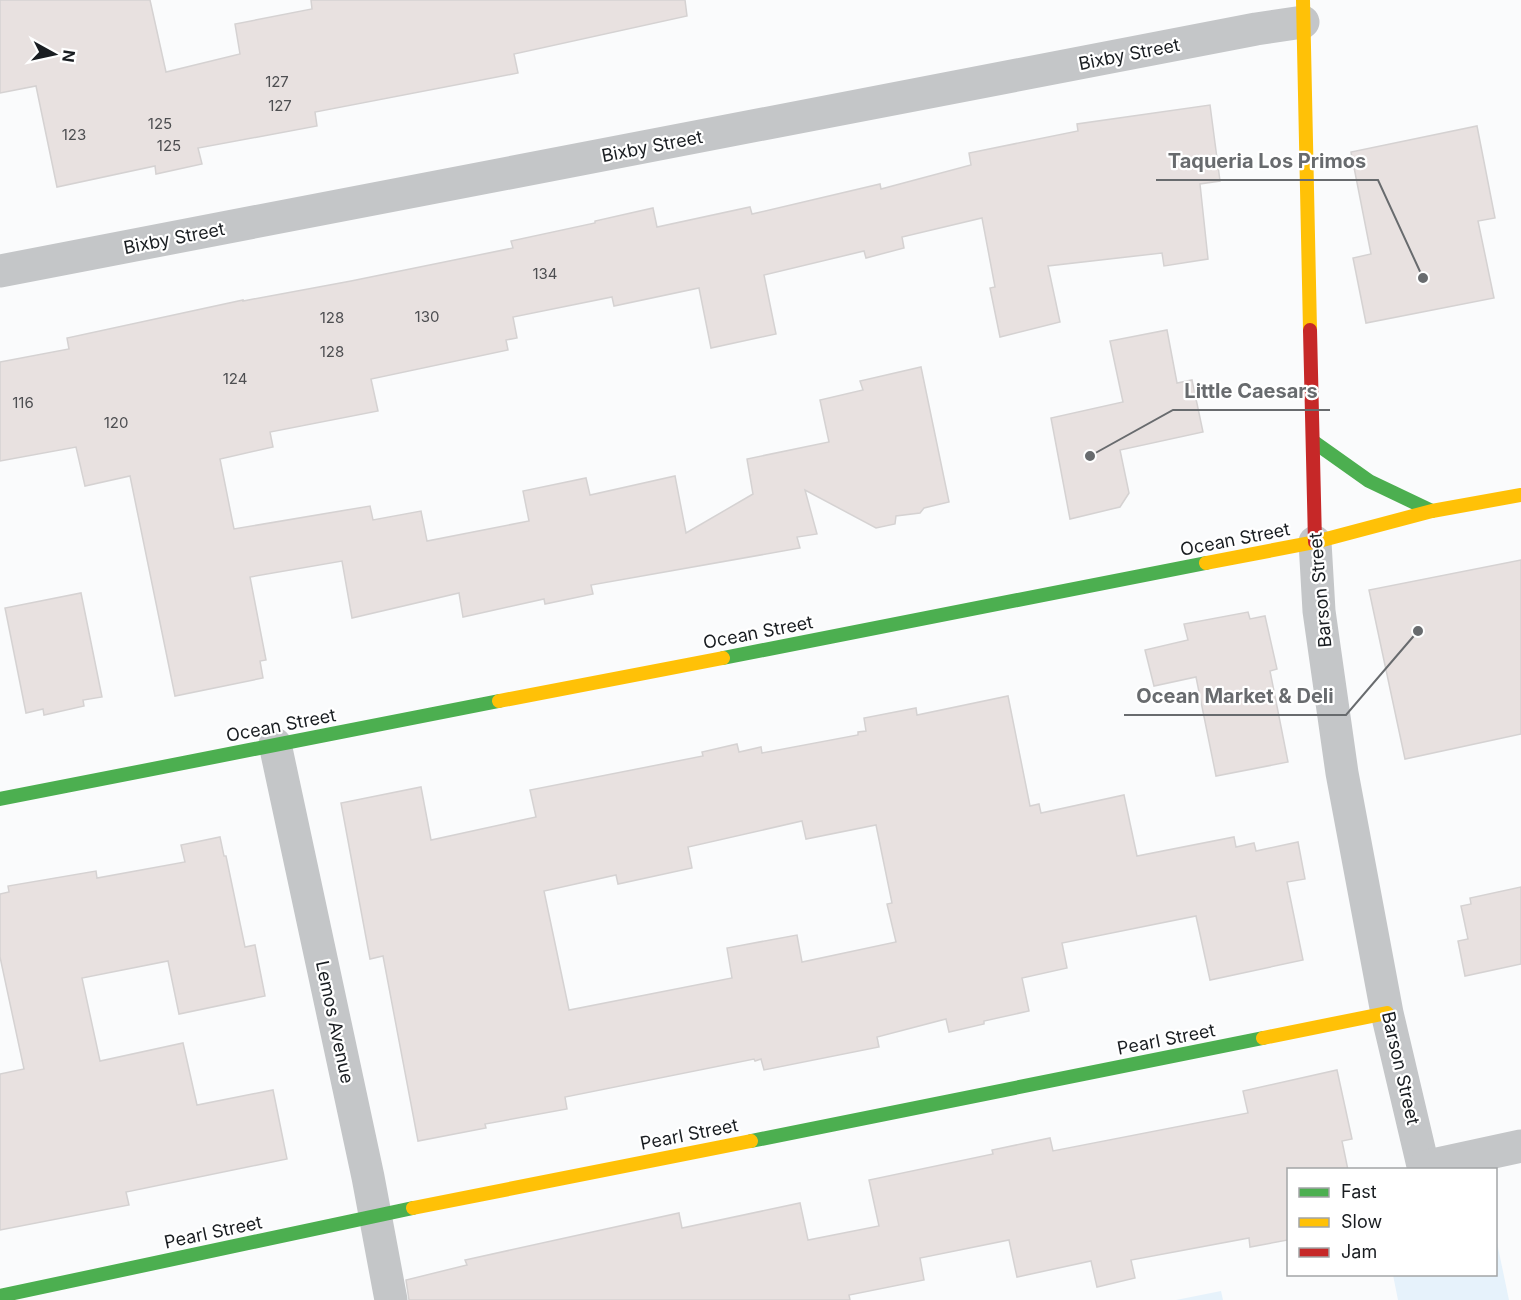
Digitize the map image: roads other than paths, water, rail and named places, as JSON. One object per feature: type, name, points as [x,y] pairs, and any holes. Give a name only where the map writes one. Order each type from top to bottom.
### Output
[{"type":"street","name":"Bixby Street","points":[[0,271],[1256,29],[1303,11]]},
{"type":"street","name":"Barson Street","points":[[1303,11],[1318,602],[1342,773],[1387,1013],[1424,1168]]},
{"type":"street","points":[[1314,442],[1369,481],[1432,510]]},
{"type":"street","name":"Ocean Street","points":[[0,799],[1315,542],[1432,510],[1521,495]]},
{"type":"street","name":"Lemos Avenue","points":[[275,744],[392,1300]]},
{"type":"street","name":"Pearl Street","points":[[0,1296],[376,1216],[1387,1013]]},
{"type":"street","points":[[1424,1168],[1521,1146]]},
{"type":"place","name":"Taqueria Los Primos","points":[[1423,278]]},
{"type":"place","name":"Little Caesars","points":[[1090,456]]},
{"type":"place","name":"Ocean Market & Deli","points":[[1418,631]]}]
